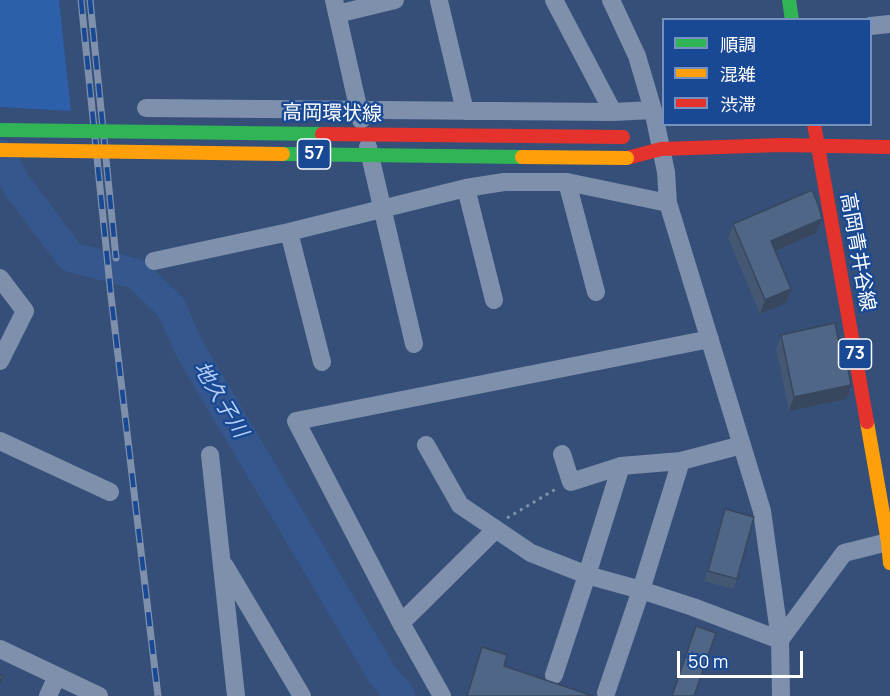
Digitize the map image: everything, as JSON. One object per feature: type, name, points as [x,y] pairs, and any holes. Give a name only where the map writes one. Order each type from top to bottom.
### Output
[{"type":"main road","points":[[789,0],[792,18]]},
{"type":"main road","name":"高岡青井谷線","points":[[814,126],[890,563]]},
{"type":"main road","name":"高岡環状線","points":[[0,130],[632,140],[661,149]]},
{"type":"main road","name":"高岡環状線","points":[[0,150],[627,159],[661,149],[781,145],[890,147]]},
{"type":"street","points":[[395,0],[335,7],[414,344]]},
{"type":"street","points":[[554,0],[613,112]]},
{"type":"street","points":[[611,0],[637,56],[653,110],[666,172],[669,203],[762,511],[780,640],[781,696]]},
{"type":"street","points":[[439,1],[465,111]]},
{"type":"street","points":[[872,26],[890,24]]},
{"type":"street","points":[[146,108],[359,111],[613,112],[653,110]]},
{"type":"street","points":[[154,261],[289,232],[466,188],[504,182],[567,182],[669,203]]},
{"type":"street","points":[[567,182],[596,292]]},
{"type":"street","points":[[466,188],[494,300]]},
{"type":"street","points":[[289,232],[322,362]]},
{"type":"street","points":[[0,278],[25,311],[0,361]]},
{"type":"street","points":[[442,696],[401,623],[296,421],[710,339]]},
{"type":"street","points":[[0,441],[110,492]]},
{"type":"street","points":[[426,445],[460,505],[531,553],[587,575],[693,607],[780,640]]},
{"type":"street","points":[[562,454],[571,482],[621,466],[681,461],[742,445]]},
{"type":"street","points":[[210,455],[236,696]]},
{"type":"street","points":[[606,693],[681,461]]},
{"type":"street","points":[[554,675],[621,466]]},
{"type":"street","points":[[401,623],[496,529]]},
{"type":"street","points":[[780,640],[844,553],[888,542]]},
{"type":"street","points":[[221,559],[302,696]]},
{"type":"street","points":[[0,650],[99,696]]},
{"type":"street","points":[[48,696],[57,676]]},
{"type":"path","points":[[496,529],[504,520],[544,495],[571,482]]},
{"type":"shaded area","points":[[0,0],[59,0],[71,111],[0,107]]},
{"type":"building","points":[[812,190],[822,219],[771,241],[791,289],[765,300],[733,224]]},
{"type":"building","points":[[835,323],[841,352],[845,352],[851,385],[794,397],[781,335]]},
{"type":"building","points":[[725,509],[754,517],[737,579],[708,571]]},
{"type":"building","points":[[696,626],[716,633],[694,696],[672,696]]},
{"type":"building","points":[[482,647],[507,655],[504,666],[593,696],[467,696]]},
{"type":"waterway","name":"地久子川","points":[[0,154],[16,184],[71,257],[137,274],[171,307],[189,348],[382,674],[400,696]]},
{"type":"railway","points":[[81,0],[111,296],[158,696]]},
{"type":"railway","points":[[90,0],[116,258]]},
{"type":"traffic: fast","points":[[789,0],[792,18]]},
{"type":"traffic: fast","points":[[0,130],[322,134]]},
{"type":"traffic: fast","points":[[283,154],[522,157]]},
{"type":"traffic: slow","points":[[0,150],[283,154]]},
{"type":"traffic: slow","points":[[522,157],[627,158]]},
{"type":"traffic: slow","points":[[867,422],[890,563]]},
{"type":"traffic: jam","points":[[814,126],[867,422]]},
{"type":"traffic: jam","points":[[322,134],[623,137]]},
{"type":"traffic: jam","points":[[627,158],[661,149],[781,145],[890,147]]}]
